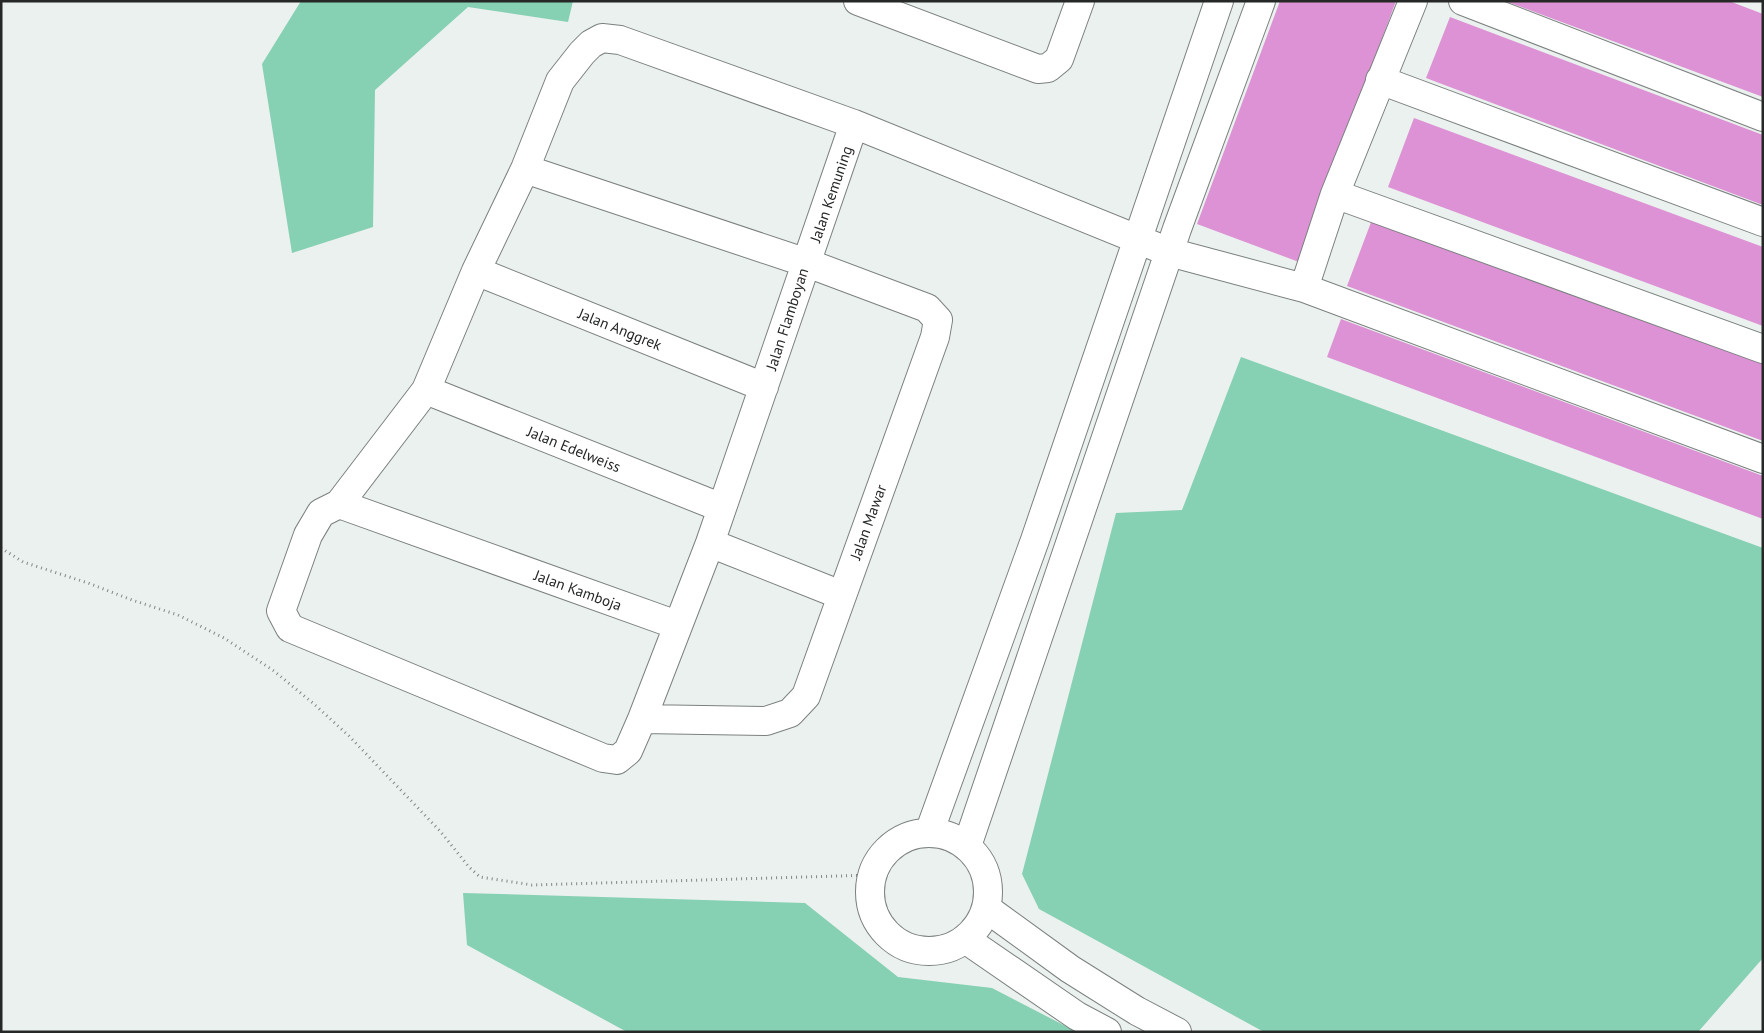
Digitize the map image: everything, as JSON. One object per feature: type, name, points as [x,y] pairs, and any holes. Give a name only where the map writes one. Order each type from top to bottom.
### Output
[{"type":"street","points":[[858,1],[1038,69],[1048,68],[1059,59],[1080,1]]},
{"type":"street","points":[[929,833],[1035,540],[1219,1]]},
{"type":"street","points":[[967,846],[1170,252],[1261,1]]},
{"type":"street","points":[[1304,288],[1335,194],[1413,1]]},
{"type":"street","points":[[1463,1],[1763,117]]},
{"type":"street","points":[[677,625],[628,751],[617,760],[603,758],[290,628],[281,611],[308,535],[321,513],[339,504],[426,390],[476,271],[525,169],[560,81],[582,53],[591,44],[602,38],[620,40],[854,124],[1170,252],[1304,288],[1763,459]]},
{"type":"street","points":[[1380,80],[1763,222]]},
{"type":"street","name":"Jalan Kemuning","points":[[807,263],[854,124]]},
{"type":"street","name":"Jalan Flamboyan","points":[[525,169],[807,263],[710,543],[677,625]]},
{"type":"street","points":[[1335,194],[1763,349]]},
{"type":"street","name":"Jalan Mawar","points":[[642,719],[766,721],[790,713],[806,696],[935,337],[938,320],[927,308],[807,263]]},
{"type":"street","name":"Jalan Anggrek","points":[[476,271],[764,387]]},
{"type":"street","name":"Jalan Edelweiss","points":[[426,390],[722,508]]},
{"type":"street","name":"Jalan Kamboja","points":[[339,504],[677,625]]},
{"type":"street","points":[[710,543],[841,595]]},
{"type":"street","points":[[929,833],[939,833],[954,838],[967,846],[978,857],[985,870],[989,886],[986,908],[976,929],[965,939],[951,947],[936,951],[905,946],[892,938],[881,926],[874,913],[870,898],[870,882],[883,854],[894,844],[908,837],[929,833]]},
{"type":"street","points":[[986,908],[1070,969],[1177,1032]]},
{"type":"street","points":[[965,939],[1077,1016],[1107,1032]]},
{"type":"path","points":[[1,548],[23,562],[178,615],[224,638],[274,670],[349,736],[440,830],[469,867],[480,877],[532,885],[873,875]]},
{"type":"green space","points":[[301,1],[573,1],[568,22],[468,7],[375,90],[373,227],[292,253],[262,64]]},
{"type":"green space","points":[[1241,357],[1763,548],[1763,958],[1698,1032],[1264,1032],[1039,909],[1022,874],[1116,513],[1182,510]]},
{"type":"green space","points":[[463,893],[805,903],[898,977],[992,988],[1077,1032],[627,1032],[467,945]]},
{"type":"building","points":[[1280,1],[1396,1],[1299,262],[1197,224]]},
{"type":"building","points":[[1505,1],[1729,1],[1763,14],[1763,97]]},
{"type":"building","points":[[1450,17],[1763,135],[1763,205],[1426,78]]},
{"type":"building","points":[[1414,118],[1763,247],[1763,326],[1388,187]]},
{"type":"building","points":[[1373,217],[1763,363],[1763,441],[1347,286]]},
{"type":"building","points":[[1341,319],[1763,476],[1763,519],[1327,357]]}]
